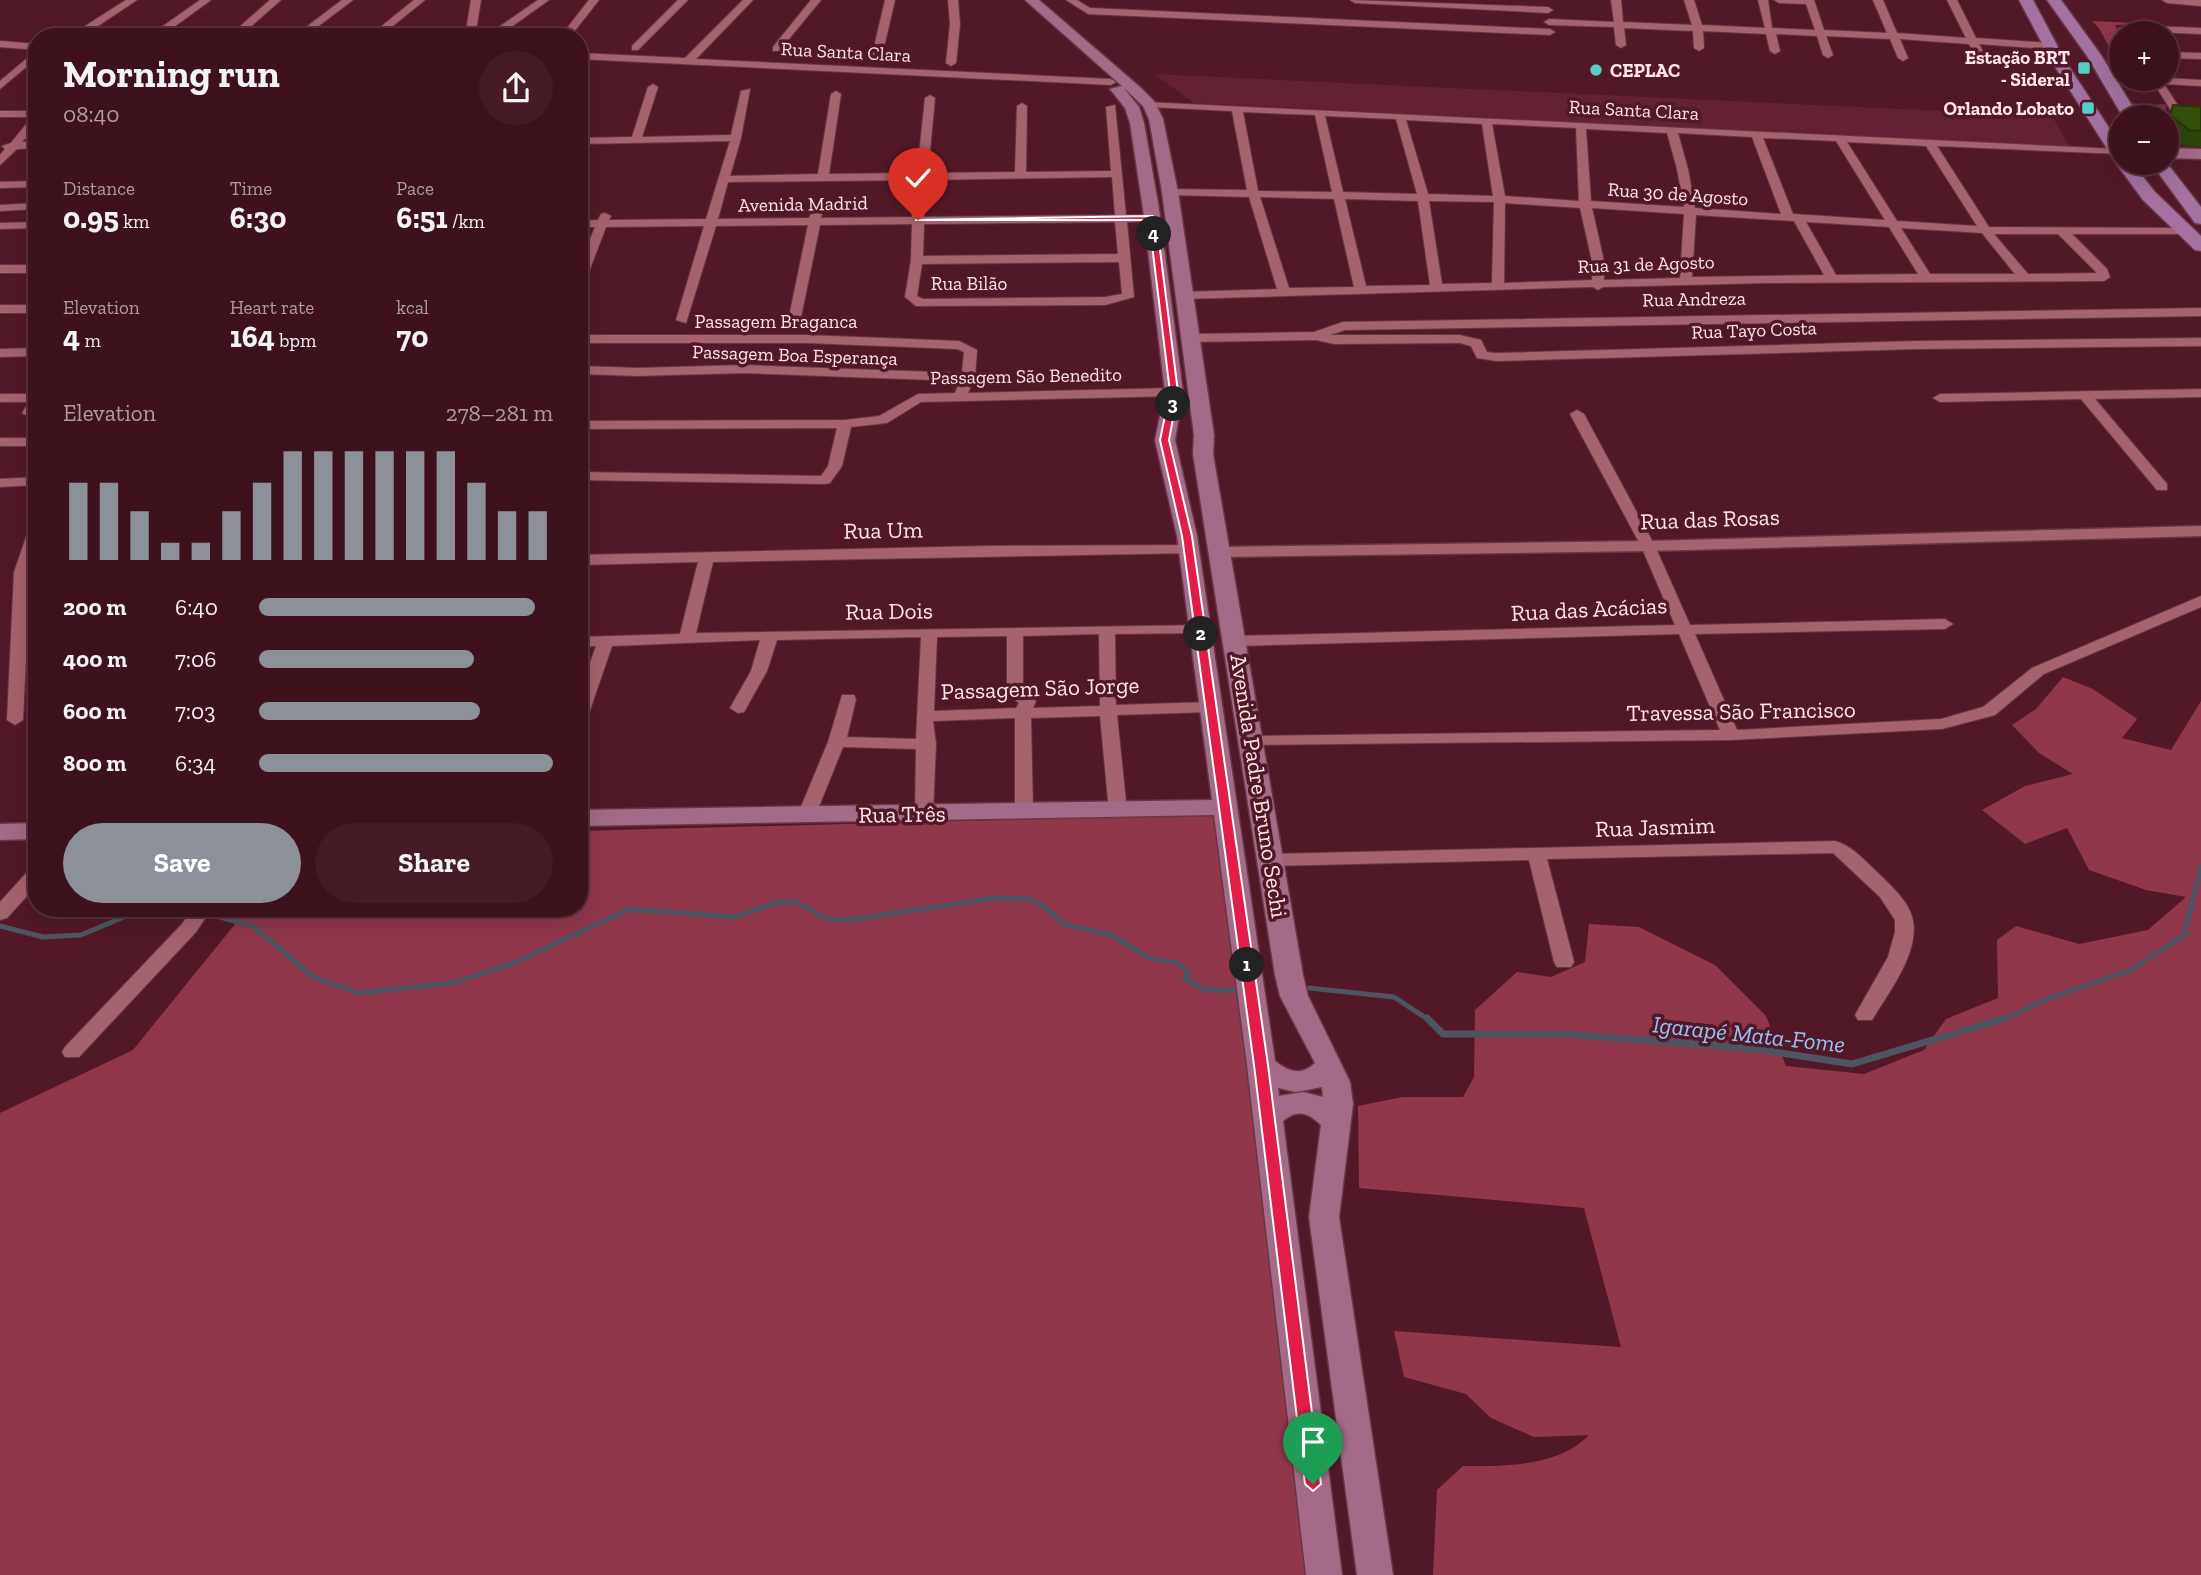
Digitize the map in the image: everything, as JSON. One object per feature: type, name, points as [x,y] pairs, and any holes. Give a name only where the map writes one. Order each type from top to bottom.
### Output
[{"type":"main road","name":"Avenida Padre Bruno Sechi","points":[[1017,0],[1111,82],[1133,109],[1152,214],[1174,392],[1166,442],[1188,550],[1200,628],[1261,1065],[1324,1575]]},
{"type":"main road","points":[[1031,0],[1149,104]]},
{"type":"main road","points":[[2109,139],[2048,43],[2029,6],[2058,6],[2094,55],[2124,105]]},
{"type":"main road","name":"Avenida Padre Bruno Sechi","points":[[1149,104],[1156,119],[1170,192],[1203,445],[1294,996],[1330,1065],[1338,1104],[1324,1217],[1375,1575]]},
{"type":"main road","points":[[2099,124],[2109,124]]},
{"type":"main road","points":[[2179,153],[2201,154]]},
{"type":"main road","points":[[2134,175],[2149,196],[2201,246]]},
{"type":"main road","points":[[2168,175],[2199,214]]},
{"type":"main road","points":[[1166,442],[1186,447],[1203,445]]},
{"type":"main road","name":"Rua Três","points":[[588,818],[1118,811],[1225,807]]},
{"type":"main road","points":[[0,832],[28,831]]},
{"type":"main road","points":[[1261,1065],[1275,1078],[1293,1083],[1317,1077],[1330,1065]]},
{"type":"main road","points":[[1267,1118],[1277,1107],[1292,1102],[1310,1102],[1323,1108],[1336,1124]]},
{"type":"street","points":[[88,28],[132,0]]},
{"type":"street","points":[[166,28],[206,0]]},
{"type":"street","points":[[243,28],[276,0]]},
{"type":"street","points":[[336,0],[348,0]]},
{"type":"street","points":[[310,28],[348,0]]},
{"type":"street","points":[[385,28],[420,0]]},
{"type":"street","points":[[472,28],[477,0]]},
{"type":"street","points":[[503,28],[544,0]]},
{"type":"street","points":[[572,28],[594,0]]},
{"type":"street","points":[[635,48],[683,0]]},
{"type":"street","points":[[687,62],[748,0]]},
{"type":"street","points":[[776,49],[816,0]]},
{"type":"street","points":[[876,60],[890,0]]},
{"type":"street","points":[[951,63],[955,24],[953,0]]},
{"type":"street","points":[[1072,0],[1088,11],[1483,28],[1549,21],[1618,22],[1972,37],[2048,43]]},
{"type":"street","points":[[1355,0],[1447,4],[1549,21]]},
{"type":"street","points":[[1616,0],[1621,45]]},
{"type":"street","points":[[1689,0],[1698,25],[1699,48]]},
{"type":"street","points":[[1763,0],[1774,51]]},
{"type":"street","points":[[1779,0],[1809,1],[1828,55]]},
{"type":"street","points":[[1878,0],[1903,58]]},
{"type":"street","points":[[1952,0],[1983,61]]},
{"type":"street","points":[[2167,0],[2201,4]]},
{"type":"street","points":[[1447,4],[1483,28]]},
{"type":"street","points":[[2179,31],[2201,31]]},
{"type":"street","points":[[0,44],[28,46]]},
{"type":"street","points":[[2179,55],[2201,56]]},
{"type":"street","name":"Rua Santa Clara","points":[[588,56],[1111,82]]},
{"type":"street","points":[[0,86],[28,61]]},
{"type":"street","points":[[2179,82],[2201,83]]},
{"type":"street","points":[[636,140],[653,87]]},
{"type":"street","points":[[682,320],[736,138],[746,91]]},
{"type":"street","points":[[2164,91],[2176,110],[2201,111]]},
{"type":"street","points":[[823,177],[836,94]]},
{"type":"street","name":"Rua Bilão","points":[[930,98],[918,216],[917,260],[911,297],[920,303],[1125,299],[1129,294],[1124,258]]},
{"type":"street","name":"Rua Santa Clara","points":[[1149,104],[1839,137],[2109,157]]},
{"type":"street","points":[[1020,174],[1022,106]]},
{"type":"street","points":[[917,260],[1124,258],[1111,107]]},
{"type":"street","points":[[1237,108],[1253,193],[1284,291]]},
{"type":"street","points":[[1319,112],[1360,288]]},
{"type":"street","points":[[0,114],[28,116]]},
{"type":"street","points":[[1401,116],[1423,196],[1436,287]]},
{"type":"street","points":[[1486,120],[1494,152],[1501,250],[1498,287]]},
{"type":"street","points":[[1581,125],[1585,204],[1598,261],[1598,286]]},
{"type":"street","points":[[0,162],[28,127]]},
{"type":"street","points":[[1671,129],[1687,177],[1690,250],[1685,282]]},
{"type":"street","points":[[1756,134],[1794,220],[1832,279]]},
{"type":"street","points":[[1839,137],[1926,278]]},
{"type":"street","points":[[588,141],[736,138]]},
{"type":"street","points":[[1928,142],[1985,230],[2025,278]]},
{"type":"street","points":[[0,146],[28,145]]},
{"type":"street","points":[[723,179],[1115,174]]},
{"type":"street","points":[[0,185],[28,184]]},
{"type":"street","name":"Rua 30 de Agosto","points":[[1170,192],[1336,193],[1497,199],[1794,220],[1985,230],[2184,231]]},
{"type":"street","points":[[0,208],[28,206]]},
{"type":"street","name":"Avenida Madrid","points":[[588,217],[604,220],[1152,214]]},
{"type":"street","points":[[795,317],[816,218]]},
{"type":"street","points":[[588,260],[604,220]]},
{"type":"street","name":"Avenida Madrid","points":[[588,223],[604,220]]},
{"type":"street","points":[[0,226],[28,225]]},
{"type":"street","name":"Rua 31 de Agosto","points":[[1184,295],[1360,288],[2105,276],[2063,232]]},
{"type":"street","points":[[0,269],[28,269]]},
{"type":"street","points":[[0,309],[28,309]]},
{"type":"street","name":"Rua Andreza","points":[[1191,338],[1316,336],[1343,326],[1388,324],[2201,312]]},
{"type":"street","name":"Rua Tayo Costa","points":[[1316,336],[1341,340],[1460,339],[1476,343],[1482,355],[1496,357],[1917,345],[2201,342]]},
{"type":"street","name":"Passagem Braganca","points":[[588,339],[851,340],[959,345],[971,350],[968,377]]},
{"type":"street","points":[[0,352],[28,352]]},
{"type":"street","name":"Passagem Boa Esperança","points":[[588,370],[638,372],[743,369],[968,377]]},
{"type":"street","points":[[960,396],[968,377]]},
{"type":"street","name":"Passagem São Benedito","points":[[588,425],[845,424],[882,420],[918,398],[1174,392]]},
{"type":"street","points":[[1940,398],[2201,393]]},
{"type":"street","points":[[2084,396],[2162,486]]},
{"type":"street","points":[[0,398],[28,399]]},
{"type":"street","points":[[1577,414],[1648,546],[1731,735]]},
{"type":"street","points":[[588,476],[825,480],[835,466],[845,424]]},
{"type":"street","points":[[0,442],[28,442]]},
{"type":"street","points":[[0,484],[28,482]]},
{"type":"street","name":"Rua das Rosas","points":[[1221,552],[1648,546],[2201,531]]},
{"type":"street","name":"Rua Um","points":[[588,560],[1188,550]]},
{"type":"street","points":[[687,638],[707,557]]},
{"type":"street","name":"Travessa São Francisco","points":[[1250,741],[1731,735],[1874,730],[1972,718],[1989,712],[2038,671],[2201,601]]},
{"type":"street","name":"Rua das Acácias","points":[[1236,641],[1475,636],[1682,627],[1945,624]]},
{"type":"street","name":"Rua Dois","points":[[588,642],[770,635],[1200,628]]},
{"type":"street","points":[[1107,631],[1108,711],[1118,811]]},
{"type":"street","points":[[1015,632],[1015,694],[1028,701],[1023,712],[1024,812]]},
{"type":"street","points":[[925,719],[929,633]]},
{"type":"street","points":[[738,708],[759,671],[770,635]]},
{"type":"street","points":[[588,692],[605,642]]},
{"type":"street","points":[[15,720],[28,648]]},
{"type":"street","points":[[807,814],[836,742],[848,699]]},
{"type":"street","name":"Passagem São Jorge","points":[[924,814],[927,744],[925,719],[934,715],[1210,707]]},
{"type":"street","points":[[836,742],[927,744]]},
{"type":"street","name":"Rua Jasmim","points":[[1270,860],[1537,856],[1819,845],[1842,850],[1894,902],[1904,920],[1902,946],[1865,1015]]},
{"type":"street","points":[[1537,856],[1564,962]]},
{"type":"street","points":[[0,914],[28,883]]},
{"type":"street","points":[[72,1052],[197,917]]},
{"type":"shaded area","points":[[2092,21],[2109,22],[2109,47]]},
{"type":"shaded area","points":[[1154,74],[2052,116],[2070,147],[1194,103]]},
{"type":"shaded area","points":[[2063,677],[2093,689],[2137,719],[2122,738],[2171,750],[2201,701],[2201,1575],[1433,1575],[1437,1490],[1463,1466],[1513,1465],[1547,1459],[1577,1446],[1589,1435],[1534,1437],[1491,1418],[1466,1394],[1404,1377],[1394,1331],[1621,1347],[1584,1208],[1359,1188],[1358,1106],[1402,1097],[1463,1097],[1474,1077],[1475,1010],[1517,972],[1551,977],[1585,962],[1589,924],[1639,927],[1715,965],[1766,1016],[1786,1066],[1864,1074],[1924,1050],[1946,1019],[1998,998],[1997,940],[2016,926],[2079,944],[2148,930],[2186,897],[2146,890],[2089,870],[2067,828],[2025,844],[1982,810],[2025,786],[2073,774],[2039,753],[2012,725],[2036,709]]},
{"type":"shaded area","points":[[1222,814],[1313,1575],[0,1575],[0,1113],[133,1050],[241,917],[588,917],[588,831]]},
{"type":"building","points":[[2179,105],[2201,107],[2201,131],[2189,130],[2179,122]]},
{"type":"waterway","name":"Igarapé Mata-Fome","points":[[2002,1020],[2049,998],[2131,970],[2184,935],[2201,865]]},
{"type":"waterway","name":"Igarapé Mata-Fome","points":[[220,917],[253,926],[313,977],[359,993],[456,982],[514,963],[629,909],[736,917],[777,902],[796,902],[827,919],[850,920],[994,898],[1029,899],[1044,906],[1063,924],[1111,935],[1149,958],[1177,963],[1188,972],[1185,978],[1203,989],[1243,991]]},
{"type":"waterway","name":"Igarapé Mata-Fome","points":[[0,926],[43,937],[81,935],[124,917]]},
{"type":"waterway","name":"Igarapé Mata-Fome","points":[[1309,988],[1394,997],[1429,1020]]},
{"type":"waterway","name":"Igarapé Mata-Fome","points":[[1429,1020],[1443,1034],[1565,1034],[1756,1049],[1852,1064],[2006,1018]]},
{"type":"place","name":"Estação BRT - Sideral","points":[[2084,68]]},
{"type":"place","name":"CEPLAC","points":[[1596,70]]},
{"type":"place","name":"Orlando Lobato","points":[[2088,108]]},
{"type":"route","points":[[918,220],[1152,218],[1174,392],[1165,440],[1187,536],[1210,717],[1261,1065],[1313,1484]]}]
